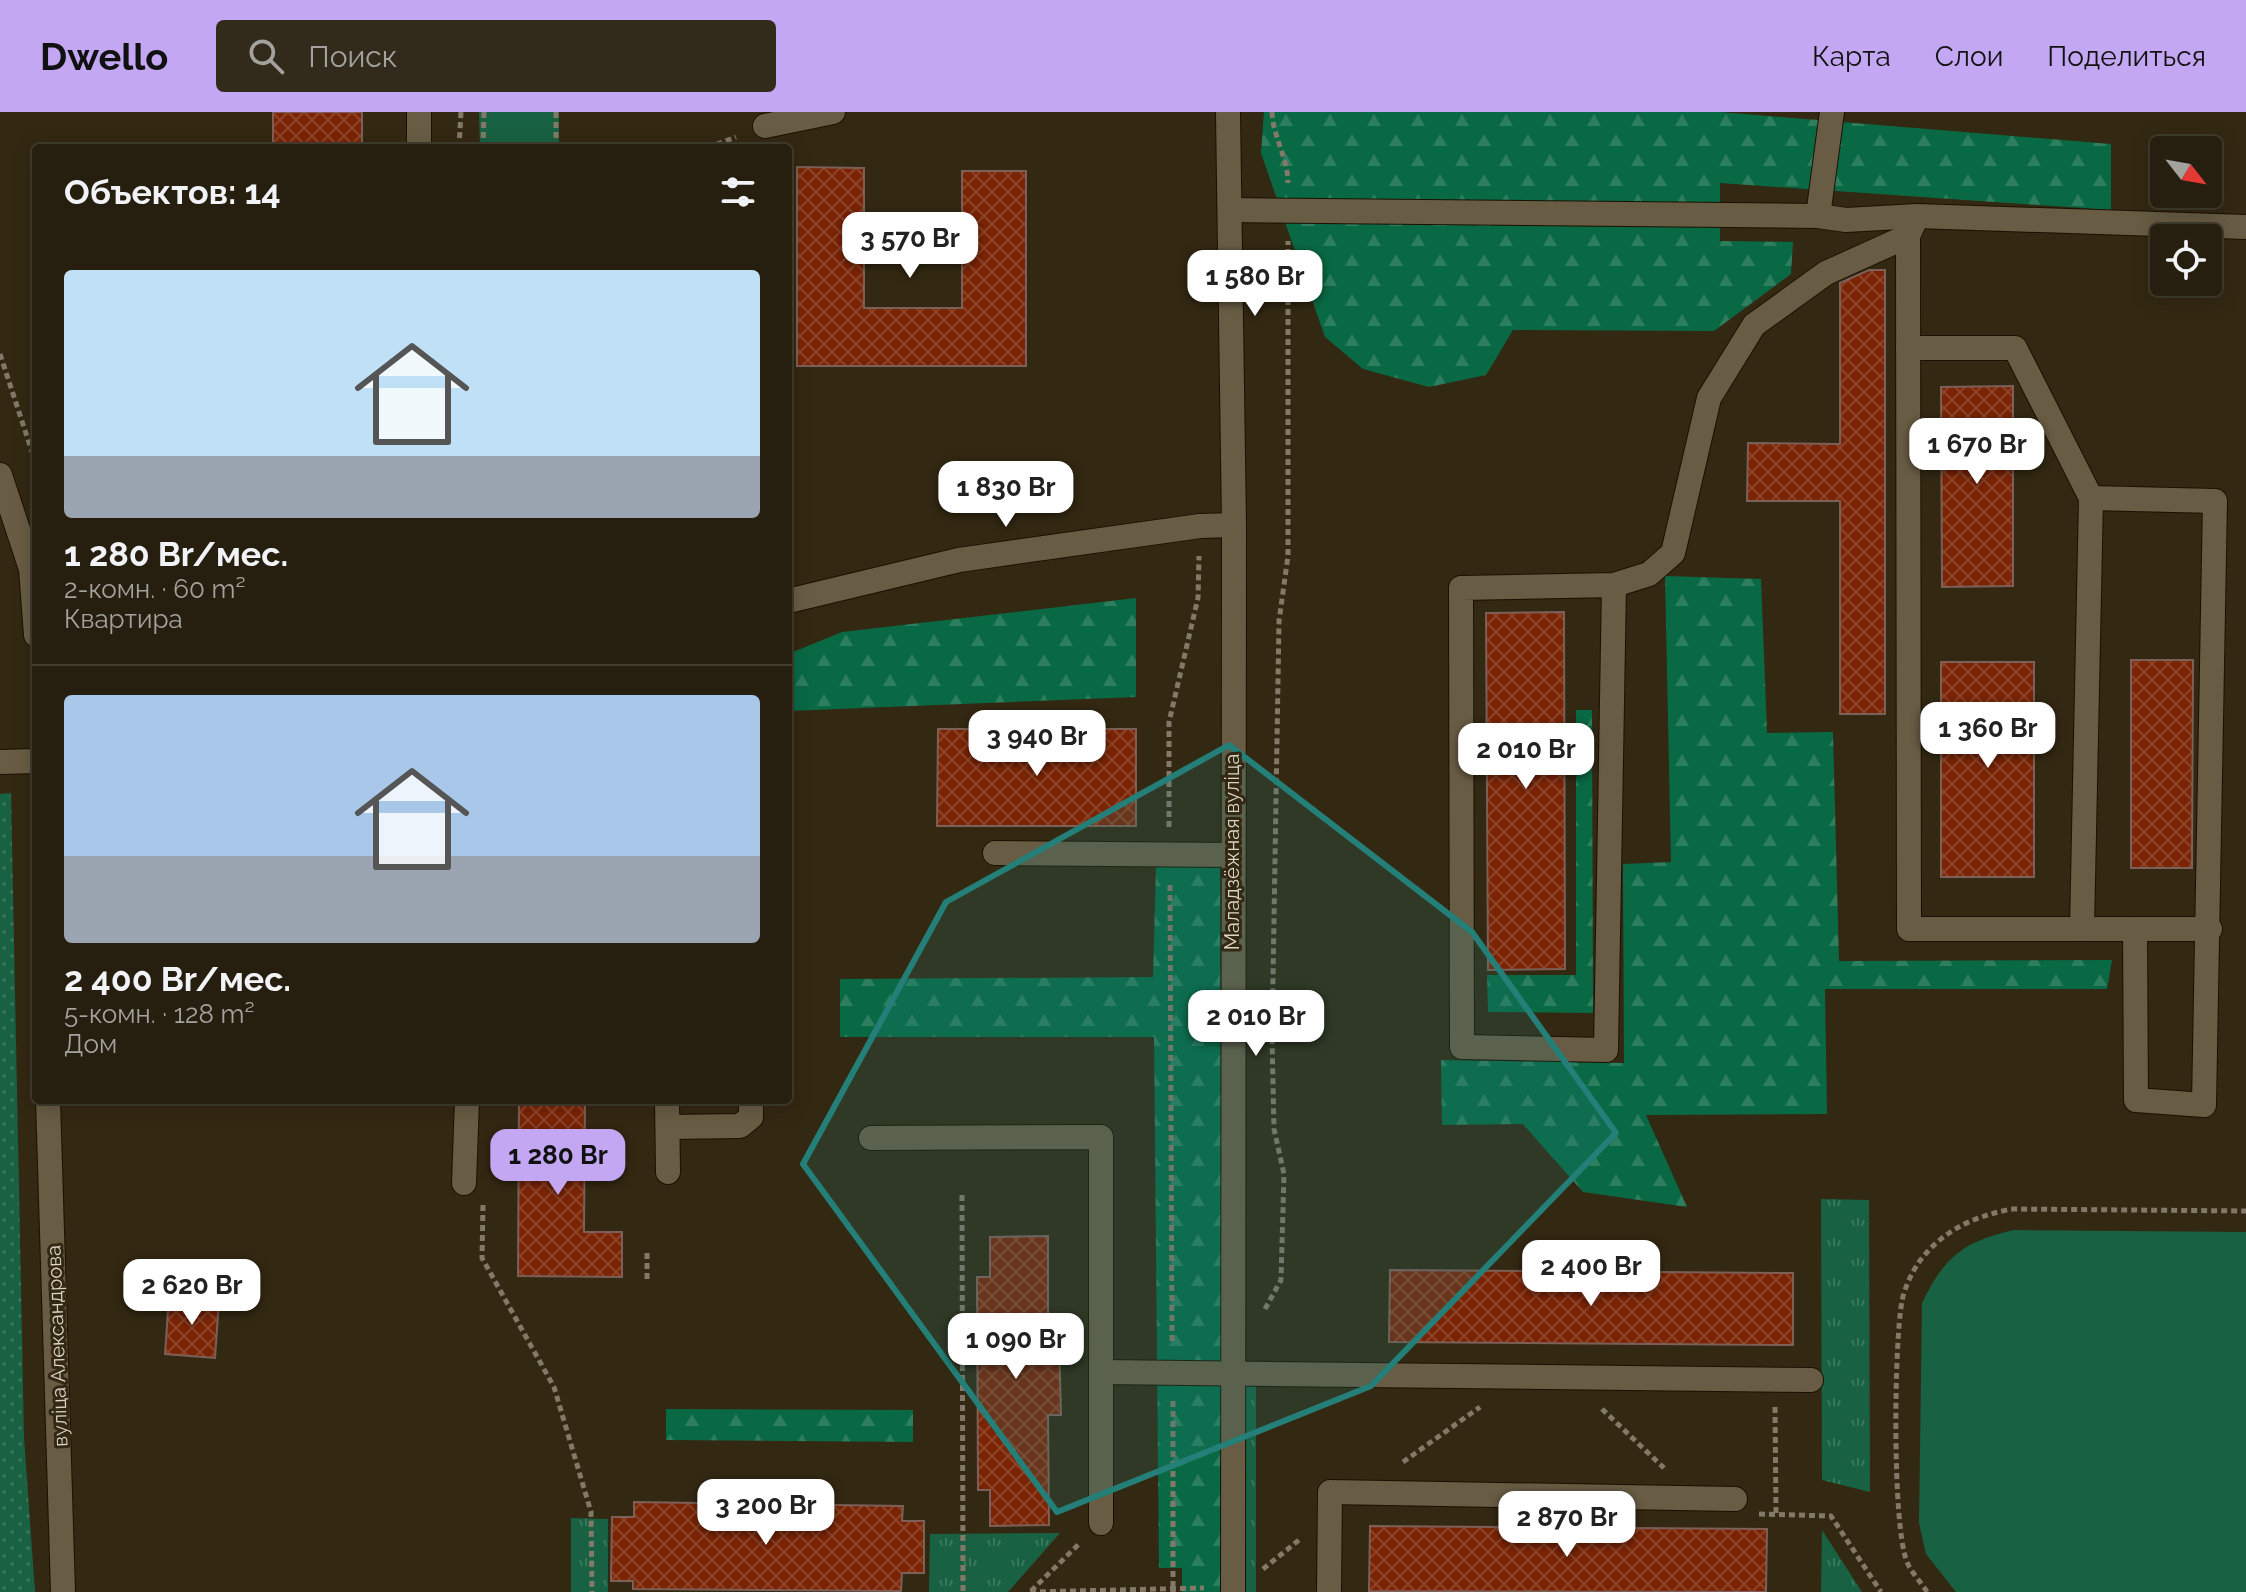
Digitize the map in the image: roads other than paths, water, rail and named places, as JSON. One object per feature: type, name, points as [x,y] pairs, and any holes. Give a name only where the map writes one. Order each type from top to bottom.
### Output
[{"type":"street","points":[[419,112],[419,144]]},
{"type":"street","points":[[765,126],[833,112]]},
{"type":"street","name":"Маладзёжная вуліца","points":[[1228,112],[1234,525],[1233,1592]]},
{"type":"street","points":[[1818,216],[1832,112]]},
{"type":"street","points":[[1230,210],[1818,216],[1912,226],[2246,227]]},
{"type":"street","points":[[1912,226],[1908,348],[1909,929],[2210,929]]},
{"type":"street","points":[[1614,585],[1606,1050],[1462,1047],[1461,588],[1614,585],[1649,574],[1673,553],[1709,398],[1754,325],[1826,273],[1912,226]]},
{"type":"street","points":[[1908,348],[2015,348],[2091,498],[2082,929]]},
{"type":"street","points":[[0,475],[31,569],[32,582]]},
{"type":"street","points":[[2091,498],[2215,501],[2210,929],[2204,1105],[2136,1100],[2135,929]]},
{"type":"street","points":[[792,600],[959,560],[1200,526],[1234,525]]},
{"type":"street","points":[[0,762],[32,761]]},
{"type":"street","points":[[995,853],[1232,855]]},
{"type":"street","name":"вуліца Александрова","points":[[48,1104],[63,1592]]},
{"type":"street","points":[[467,1104],[474,1189]]},
{"type":"street","points":[[667,1104],[668,1172]]},
{"type":"street","points":[[668,1127],[740,1126],[751,1117],[751,1104]]},
{"type":"street","points":[[871,1138],[1101,1137],[1101,1523]]},
{"type":"street","points":[[1101,1372],[1811,1380]]},
{"type":"street","points":[[1329,1592],[1330,1492],[1735,1499]]}]
